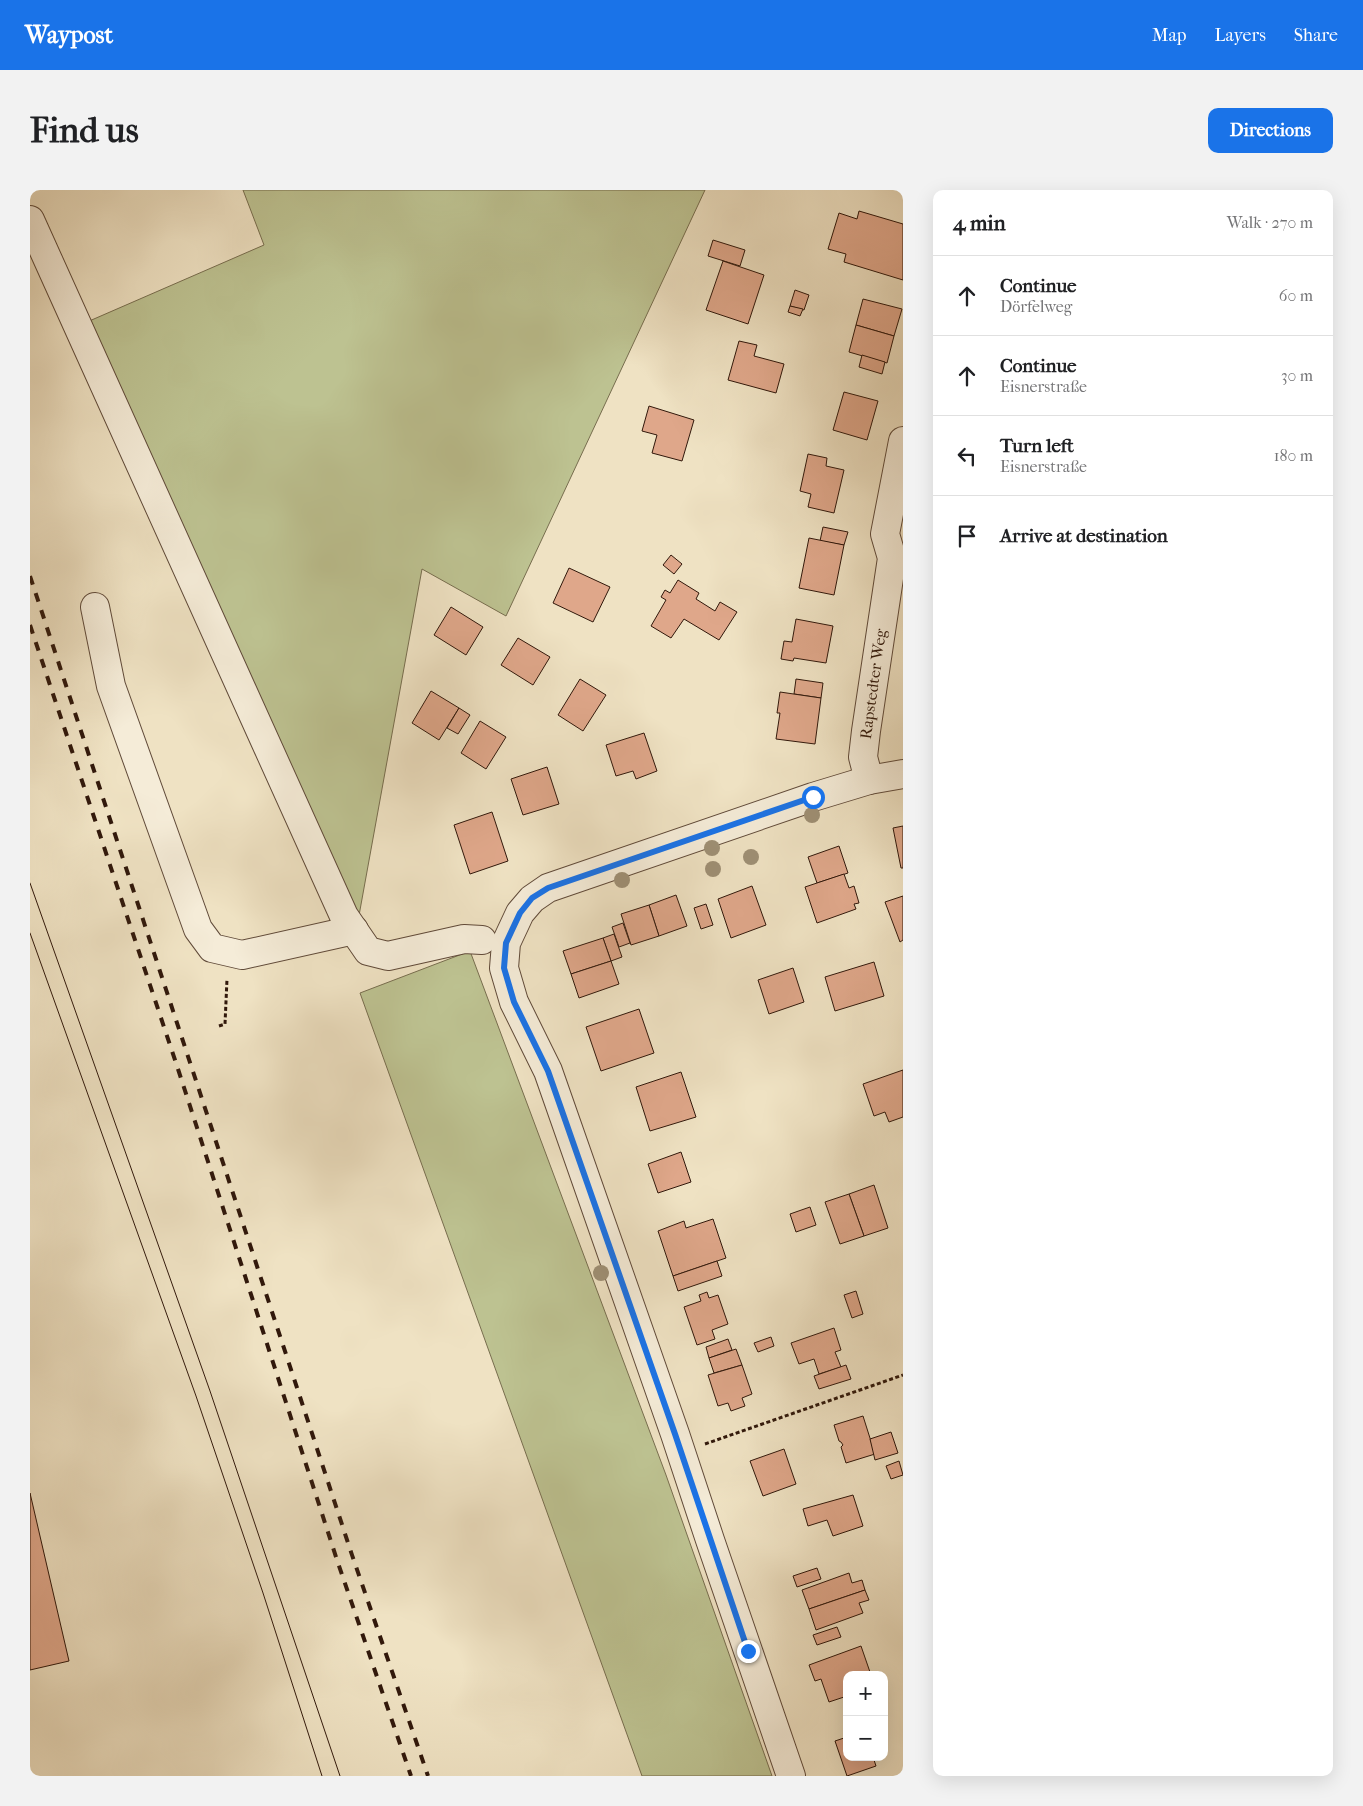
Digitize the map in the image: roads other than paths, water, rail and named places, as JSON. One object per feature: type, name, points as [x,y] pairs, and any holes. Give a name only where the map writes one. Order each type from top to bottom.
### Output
[{"type":"street","points":[[30,220],[344,916],[368,951],[388,956],[464,939],[482,940]]},
{"type":"street","name":"Rapstedter Weg","points":[[869,780],[863,757],[892,558],[885,534],[903,441]]},
{"type":"street","points":[[95,607],[111,686],[198,929],[212,948],[242,955],[354,930]]},
{"type":"street","points":[[791,1776],[681,1452],[548,1071],[514,1002],[504,968],[506,943],[520,913],[532,898],[548,888],[813,797],[869,780],[903,774]]},
{"type":"tram line","points":[[30,883],[210,1391],[340,1776]]},
{"type":"tram line","points":[[30,933],[196,1396],[263,1593],[322,1776]]},
{"type":"railway","points":[[30,576],[352,1555],[428,1776]]},
{"type":"railway","points":[[30,625],[178,1069],[337,1560],[411,1776]]}]
